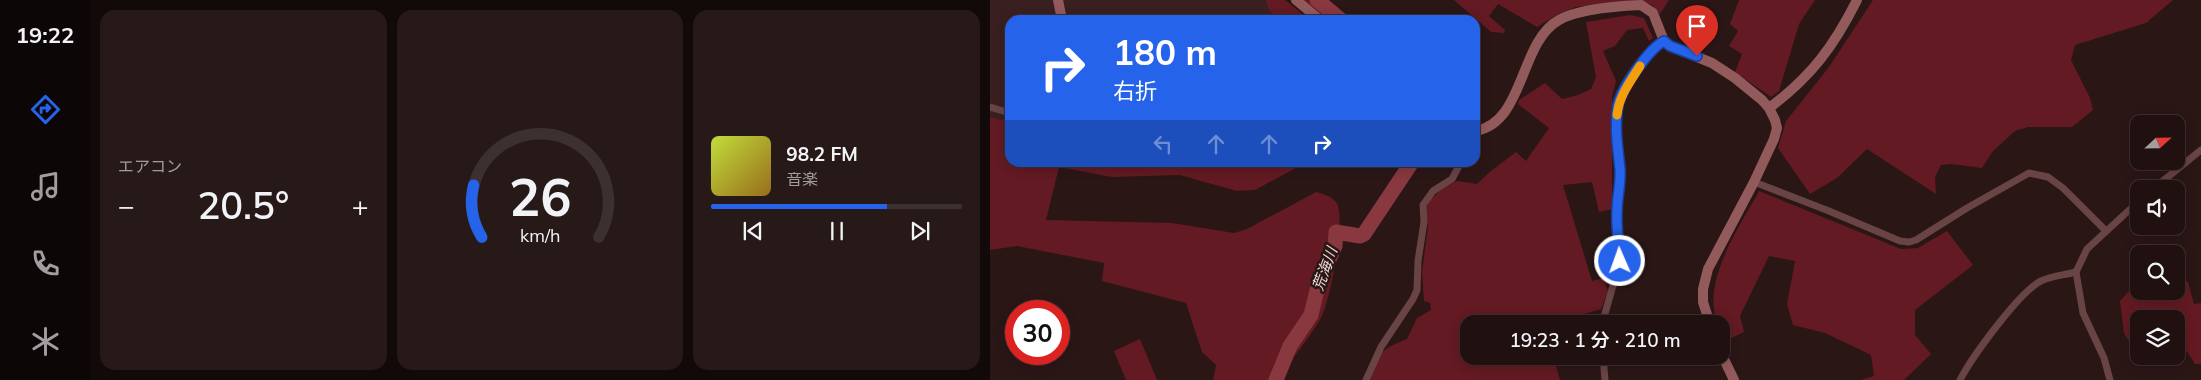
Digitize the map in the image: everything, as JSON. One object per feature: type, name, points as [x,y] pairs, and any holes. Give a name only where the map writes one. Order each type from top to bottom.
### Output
[{"type":"street","points":[[1058,0],[1061,15]]},
{"type":"street","points":[[1296,0],[1314,15]]},
{"type":"street","points":[[1769,108],[1809,75],[1823,58],[1857,0]]},
{"type":"street","points":[[1480,130],[1484,130],[1497,120],[1519,89],[1534,47],[1548,28],[1559,19],[1577,13],[1641,5],[1652,13],[1664,41],[1670,46],[1712,63],[1735,78],[1769,108],[1776,128],[1774,139],[1754,182],[1708,269],[1703,289],[1703,302],[1707,315]]},
{"type":"street","points":[[1605,315],[1620,261],[1617,212],[1620,171],[1618,103],[1623,92],[1644,61],[1656,46],[1664,41]]},
{"type":"street","points":[[990,107],[1005,112]]},
{"type":"street","points":[[2164,180],[2201,150]]},
{"type":"street","points":[[1366,380],[1381,347],[1417,290],[1418,261],[1424,222],[1423,205],[1433,191],[1452,179],[1458,167]]},
{"type":"street","points":[[1754,182],[1829,210],[1900,241],[1909,242],[1916,240],[2009,183],[2029,173],[2042,175],[2063,188],[2106,231]]},
{"type":"street","points":[[2110,380],[2104,358],[2083,313],[2076,272],[2087,250],[2130,210]]},
{"type":"street","points":[[1960,380],[1969,361],[2026,292],[2042,281],[2076,272]]},
{"type":"street","points":[[1604,365],[1605,380]]},
{"type":"street","points":[[1726,365],[1734,380]]},
{"type":"shaded area","points":[[990,0],[1282,0],[1286,15],[1005,15],[1005,121],[990,117]]},
{"type":"shaded area","points":[[1266,0],[1285,0],[1304,15],[1273,15]]},
{"type":"shaded area","points":[[1301,0],[1317,0],[1336,15],[1320,15]]},
{"type":"shaded area","points":[[1454,0],[1641,0],[1576,7],[1558,14],[1537,27],[1498,4],[1489,16],[1505,30],[1504,33],[1491,32],[1480,22],[1480,15],[1471,15]]},
{"type":"shaded area","points":[[1641,0],[1669,0],[1660,14],[1652,5]]},
{"type":"shaded area","points":[[1739,0],[1815,0],[1799,24],[1779,91],[1771,97],[1735,72],[1742,54],[1729,46],[1738,31],[1730,24]]},
{"type":"shaded area","points":[[1873,0],[2173,0],[2146,23],[2075,45],[2071,60],[2090,98],[2093,110],[2072,127],[2028,127],[2015,131],[1993,151],[1982,168],[1952,164],[1941,165],[1935,177],[1936,194],[1867,149],[1837,178],[1810,194],[1778,148],[1786,121],[1829,67]]},
{"type":"shaded area","points":[[1630,15],[1644,18],[1653,38],[1649,41],[1643,28],[1627,30],[1615,46],[1603,51],[1616,81],[1612,97],[1612,209],[1599,212],[1592,182],[1563,185],[1592,281],[1603,278],[1608,291],[1601,309],[1580,315],[1460,315],[1460,365],[1556,365],[1560,380],[1370,380],[1382,353],[1391,346],[1407,339],[1417,318],[1431,310],[1430,303],[1424,301],[1422,272],[1428,227],[1426,209],[1429,201],[1442,189],[1457,181],[1477,184],[1516,152],[1526,161],[1549,128],[1518,104],[1519,100],[1545,83],[1562,99],[1591,89],[1596,77],[1586,22]]},
{"type":"shaded area","points":[[990,117],[1005,121],[1005,167],[1059,167],[1046,220],[1172,223],[1234,233],[1247,229],[1316,192],[1332,198],[1339,210],[1340,224],[1336,259],[1325,309],[1311,334],[1276,380],[1213,380],[1216,365],[1202,352],[1186,303],[1102,281],[1104,263],[1017,246],[990,250]]},
{"type":"shaded area","points":[[1059,167],[1298,167],[1255,190],[1237,191],[1180,175],[1112,177]]},
{"type":"shaded area","points":[[1759,191],[1901,249],[1918,248],[1947,231],[1973,265],[1915,310],[1915,335],[1931,354],[1904,380],[1861,380],[1874,376],[1871,355],[1825,333],[1793,325],[1787,304],[1795,261],[1769,256],[1740,316],[1744,332],[1730,339],[1730,315],[1716,315],[1714,291],[1718,273],[1733,238]]},
{"type":"shaded area","points":[[2185,280],[2188,282],[2194,304],[2201,303],[2201,364],[2195,364],[2185,349],[2185,310],[2130,310],[2130,343],[2124,333],[2120,301],[2130,290],[2130,300],[2185,300]]},
{"type":"shaded area","points":[[1140,339],[1157,380],[1126,380],[1114,351]]},
{"type":"waterway","name":"荒海川","points":[[1317,0],[1335,15]]},
{"type":"waterway","name":"荒海川","points":[[1276,380],[1290,346],[1311,315],[1319,282],[1335,246],[1336,232],[1360,236],[1364,234],[1409,167]]},
{"type":"slow traffic","points":[[1617,115],[1618,103],[1623,92],[1640,66]]},
{"type":"route","points":[[1620,261],[1617,212],[1620,171],[1618,155],[1618,103],[1623,92],[1644,61],[1660,43],[1664,41],[1670,46],[1697,56]]}]
